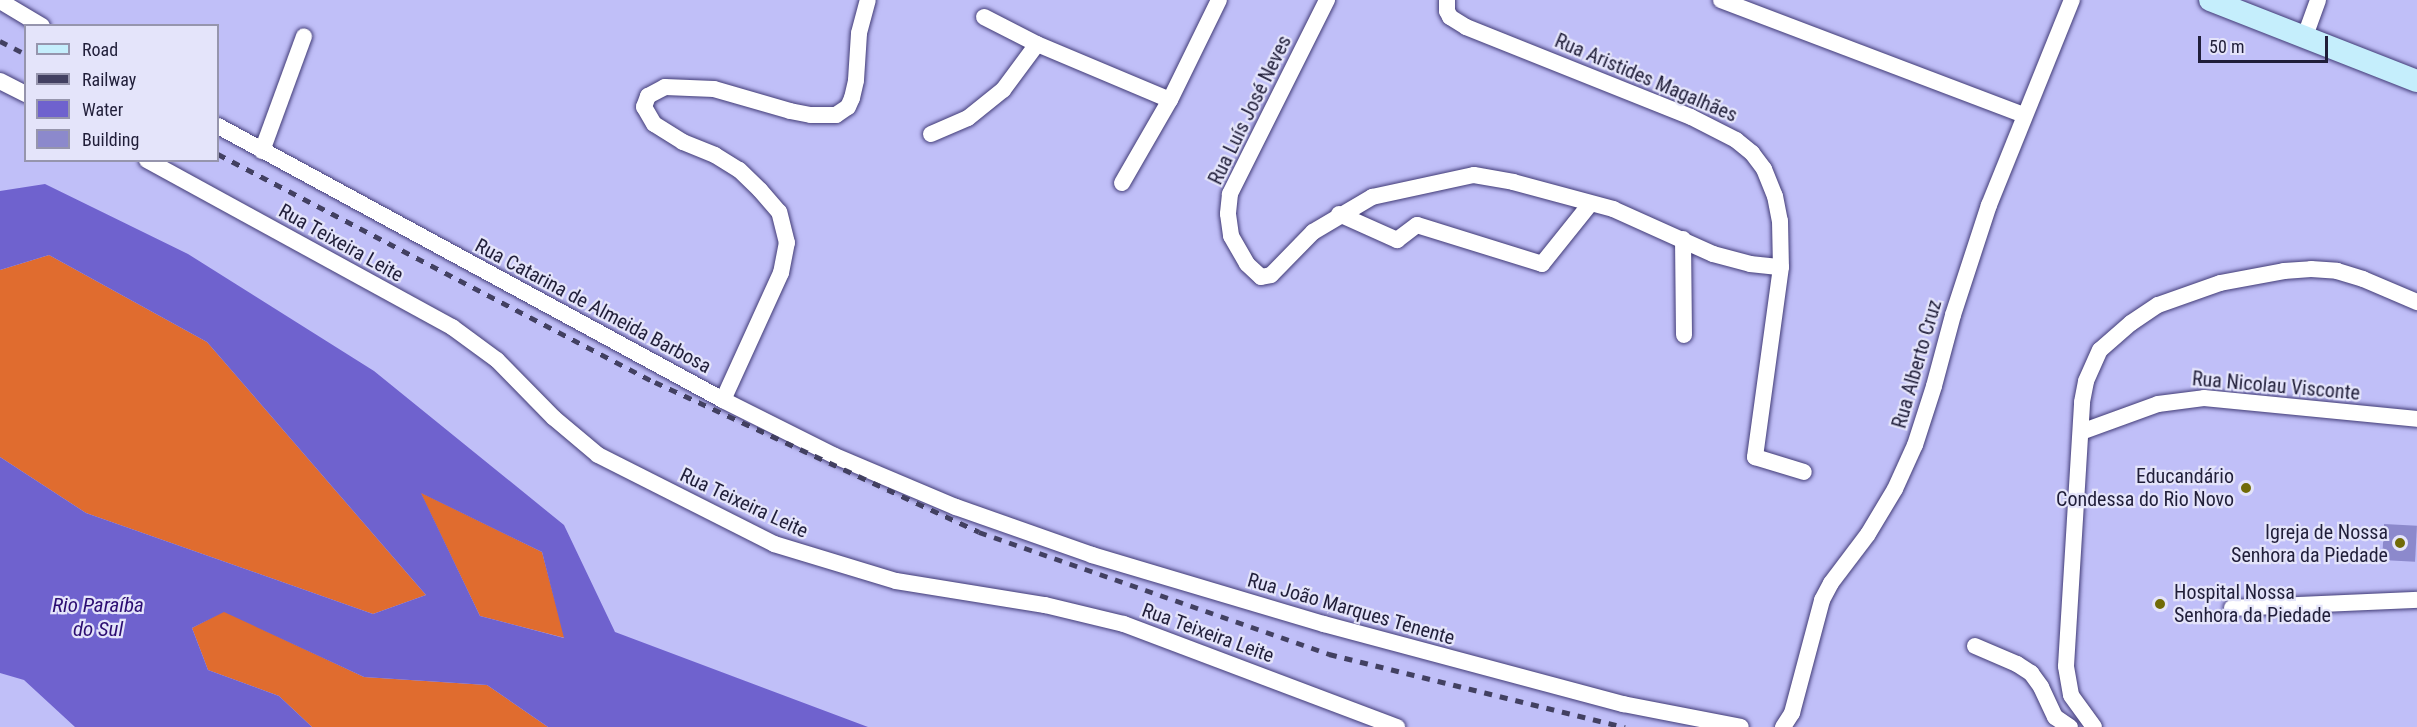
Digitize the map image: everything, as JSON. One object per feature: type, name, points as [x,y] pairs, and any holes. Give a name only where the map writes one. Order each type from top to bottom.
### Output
[{"type":"street","points":[[723,400],[782,273],[787,243],[778,212],[740,170],[715,155],[683,142],[654,124],[644,107],[648,96],[666,87],[714,89],[790,111],[812,115],[836,115],[848,107],[852,98],[861,25],[868,0]]},
{"type":"street","points":[[1122,183],[1170,100],[1220,0]]},
{"type":"street","name":"Rua Luís José Neves","points":[[1327,0],[1230,194],[1228,214],[1231,236],[1240,254],[1254,273],[1266,278],[1286,262],[1293,250],[1313,232],[1339,214],[1372,197],[1474,176],[1513,182],[1614,209],[1713,254],[1781,267]]},
{"type":"street","points":[[1721,0],[2024,116]]},
{"type":"street","name":"Rua Alberto Cruz","points":[[1783,727],[1792,713],[1822,600],[1831,583],[1868,534],[1895,489],[1915,445],[1953,315],[1989,205],[2072,0]]},
{"type":"street","points":[[2211,0],[2417,81]]},
{"type":"street","points":[[2305,36],[2318,0]]},
{"type":"street","points":[[0,1],[39,24]]},
{"type":"street","name":"Rua Aristides Magalhães","points":[[1449,8],[1466,27],[1691,117],[1736,140],[1752,153],[1764,169],[1773,190],[1780,220],[1781,267],[1755,457],[1804,472]]},
{"type":"street","points":[[984,17],[1037,44],[1170,100]]},
{"type":"street","points":[[262,151],[304,36]]},
{"type":"street","points":[[931,134],[968,118],[1003,90],[1037,44]]},
{"type":"street","points":[[0,81],[24,93]]},
{"type":"street","name":"Rua Catarina de Almeida Barbosa","points":[[219,127],[723,400],[835,456],[956,507]]},
{"type":"street","name":"Rua Teixeira Leite","points":[[151,162],[452,327],[497,360],[554,418],[598,455],[774,544],[896,581],[1046,604],[1124,624],[1397,727]]},
{"type":"street","points":[[1339,214],[1397,240],[1417,225],[1542,264],[1590,204]]},
{"type":"street","points":[[1683,239],[1684,335]]},
{"type":"street","points":[[2094,727],[2071,695],[2066,666],[2082,402],[2094,360],[2116,335],[2158,305],[2220,283],[2312,269],[2337,272],[2363,279],[2417,302]]},
{"type":"street","name":"Rua Nicolau Visconte","points":[[2081,432],[2158,404],[2204,398],[2417,419]]},
{"type":"street","name":"Rua João Marques Tenente","points":[[956,507],[1092,555],[1324,624],[1623,704],[1741,727]]},
{"type":"street","points":[[2232,608],[2417,600]]},
{"type":"street","points":[[1975,646],[2017,664],[2031,673],[2042,687],[2055,717],[2070,727]]},
{"type":"shaded area","points":[[49,255],[207,342],[426,595],[373,614],[86,513],[0,457],[0,270]]},
{"type":"shaded area","points":[[420,492],[542,552],[565,638],[480,616]]},
{"type":"shaded area","points":[[224,611],[364,677],[487,685],[548,727],[312,727],[279,696],[208,670],[192,628]]},
{"type":"water","name":"Rio Paraíba do Sul","points":[[45,184],[188,254],[374,371],[564,525],[615,632],[868,727],[548,727],[487,685],[364,677],[224,612],[192,628],[208,670],[279,696],[312,727],[75,727],[24,680],[0,673],[0,457],[86,513],[373,614],[426,595],[207,342],[49,255],[0,270],[0,191]],"holes":[[[421,493],[542,552],[564,638],[480,616]]]},
{"type":"building","name":"Igreja de Nossa Senhora da Piedade","points":[[2384,524],[2417,526],[2415,562],[2382,560]]},
{"type":"railway","points":[[0,41],[24,53]]},
{"type":"railway","points":[[219,155],[655,382],[979,532],[1329,654],[1625,727]]},
{"type":"place","name":"Educandário Condessa do Rio Novo","points":[[2246,488]]},
{"type":"place","name":"Igreja de Nossa Senhora da Piedade","points":[[2400,543]]},
{"type":"place","name":"Hospital Nossa Senhora da Piedade","points":[[2160,604]]}]
